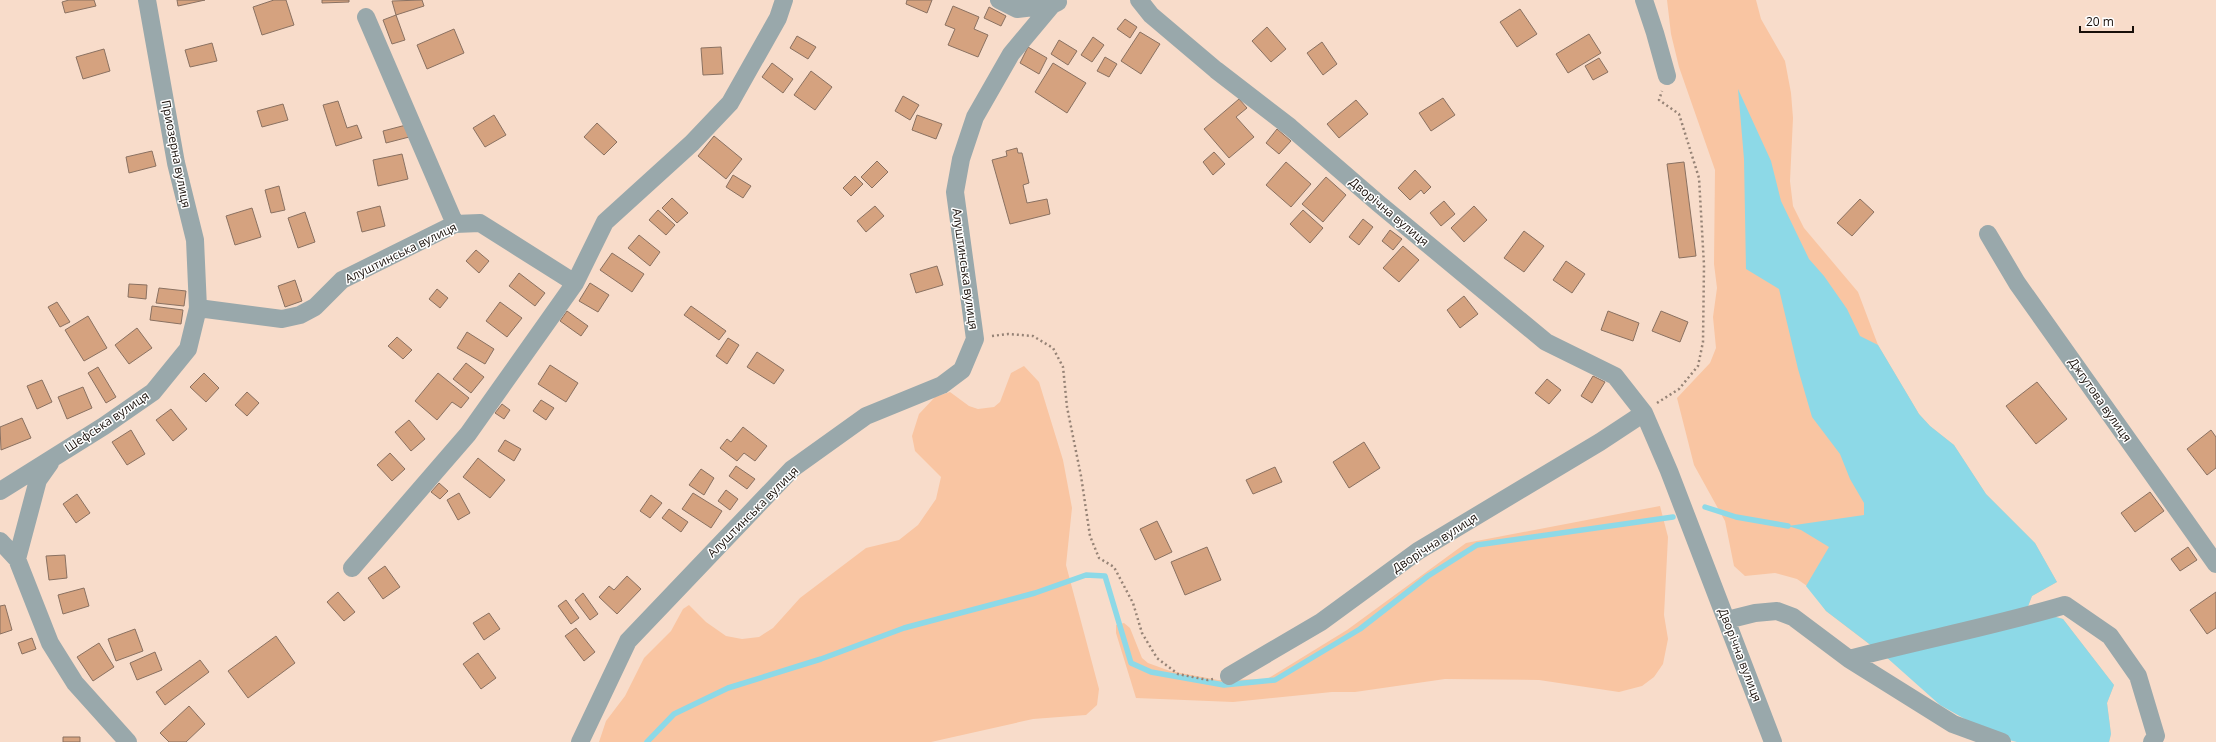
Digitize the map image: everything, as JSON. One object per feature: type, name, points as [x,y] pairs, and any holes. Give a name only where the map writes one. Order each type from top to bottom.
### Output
[{"type":"street","name":"Приозерна вулиця","points":[[147,0],[176,164],[195,240],[198,308]]},
{"type":"street","points":[[352,568],[468,434],[575,283],[605,222],[692,143],[730,104],[778,18],[784,0]]},
{"type":"street","points":[[999,0],[1017,9],[1057,2]]},
{"type":"street","name":"Дворічна вулиця","points":[[1139,0],[1151,15],[1216,70],[1290,127],[1378,203],[1546,342],[1615,376],[1644,413],[1669,471],[1703,563],[1727,620],[1773,742]]},
{"type":"street","points":[[1644,0],[1655,33],[1666,76]]},
{"type":"street","name":"Алуштинська вулиця","points":[[580,742],[628,641],[792,469],[866,416],[942,385],[962,370],[975,339],[954,192],[961,159],[975,117],[1008,61],[1057,2]]},
{"type":"street","points":[[366,17],[455,224]]},
{"type":"street","name":"Алуштинська вулиця","points":[[198,308],[282,319],[300,316],[316,307],[342,280],[455,224],[480,222],[575,283]]},
{"type":"street","name":"Джгутова вулиця","points":[[1988,234],[2017,283],[2216,564]]},
{"type":"street","name":"Шефська вулиця","points":[[0,492],[104,426],[153,392],[188,349],[198,308]]},
{"type":"street","name":"Дворічна вулиця","points":[[1229,676],[1321,622],[1418,551],[1600,442],[1644,413]]},
{"type":"street","points":[[17,559],[38,480],[54,457]]},
{"type":"street","points":[[0,541],[17,559],[50,643],[75,684],[128,742]]},
{"type":"street","points":[[1849,659],[1905,644],[2000,624],[2066,606],[2110,636],[2138,676],[2156,736],[2152,742]]},
{"type":"street","points":[[1727,620],[1755,613],[1777,611],[1793,617],[1849,659],[1953,724],[2002,742]]},
{"type":"path","points":[[1644,413],[1679,389],[1698,366],[1703,342],[1704,265],[1699,178],[1679,114],[1659,100],[1666,76]]},
{"type":"path","points":[[975,339],[1008,334],[1033,336],[1053,348],[1063,367],[1067,407],[1081,476],[1090,536],[1099,558],[1114,567],[1133,602],[1142,633],[1157,658],[1178,674],[1208,680],[1229,676]]},
{"type":"shaded area","points":[[1667,0],[1756,0],[1761,19],[1785,61],[1791,93],[1793,118],[1790,181],[1793,206],[1804,228],[1858,292],[1878,345],[1919,414],[1930,426],[1954,445],[1986,494],[2035,543],[2057,582],[2032,596],[2027,609],[2063,619],[2114,685],[2107,703],[2111,734],[2109,742],[2017,742],[1915,679],[1826,611],[1810,588],[1797,579],[1775,573],[1745,576],[1734,566],[1725,521],[1694,465],[1677,398],[1710,363],[1716,348],[1713,317],[1717,288],[1714,264],[1715,170],[1679,67],[1671,34]]},
{"type":"shaded area","points":[[1024,366],[1039,382],[1063,460],[1072,508],[1066,565],[1099,689],[1097,705],[1086,715],[1033,719],[931,742],[599,742],[606,721],[625,696],[644,658],[671,631],[683,609],[689,605],[706,622],[726,636],[742,639],[759,637],[773,628],[800,598],[866,548],[899,540],[918,525],[936,499],[941,477],[915,451],[912,436],[919,414],[935,397],[950,392],[969,406],[978,409],[994,407],[1000,402],[1011,373]]},
{"type":"shaded area","points":[[1660,506],[1668,537],[1664,615],[1668,639],[1663,664],[1654,677],[1642,686],[1619,692],[1539,680],[1445,679],[1355,692],[1332,692],[1233,702],[1136,698],[1116,633],[1116,625],[1124,623],[1130,628],[1142,658],[1148,663],[1170,671],[1218,680],[1267,679],[1347,630],[1466,543]]},
{"type":"water","points":[[1738,89],[1771,161],[1781,201],[1809,259],[1824,276],[1847,309],[1860,336],[1878,345],[1919,414],[1930,426],[1954,445],[1986,494],[2035,543],[2057,582],[2032,596],[2027,609],[2063,619],[2114,685],[2107,703],[2111,734],[2109,742],[2017,742],[1997,737],[1940,705],[1885,656],[1826,611],[1806,586],[1829,547],[1801,530],[1788,526],[1864,515],[1864,503],[1850,479],[1840,454],[1812,417],[1798,369],[1779,289],[1746,269],[1744,159]]},
{"type":"building","points":[[69,0],[94,0],[96,6],[65,13],[62,2]]},
{"type":"building","points":[[177,0],[205,0],[178,6]]},
{"type":"building","points":[[274,0],[286,0],[294,25],[262,35],[253,7]]},
{"type":"building","points":[[322,0],[349,0],[349,2],[322,3]]},
{"type":"building","points":[[422,0],[424,6],[396,15],[392,1]]},
{"type":"building","points":[[907,0],[932,0],[927,13],[906,4]]},
{"type":"building","points":[[953,6],[979,17],[974,29],[988,35],[978,57],[948,45],[955,29],[945,25]]},
{"type":"building","points":[[989,7],[1006,16],[1001,26],[984,18]]},
{"type":"building","points":[[1520,9],[1537,34],[1517,47],[1500,22]]},
{"type":"building","points":[[396,15],[405,40],[392,44],[383,20]]},
{"type":"building","points":[[1125,19],[1137,27],[1130,38],[1117,29]]},
{"type":"building","points":[[1267,27],[1286,49],[1271,62],[1252,41]]},
{"type":"building","points":[[454,29],[464,53],[427,69],[417,45]]},
{"type":"building","points":[[1140,32],[1160,44],[1141,74],[1121,61]]},
{"type":"building","points":[[1589,34],[1601,53],[1568,73],[1556,54]]},
{"type":"building","points":[[797,36],[816,47],[808,59],[790,48]]},
{"type":"building","points":[[1093,37],[1104,45],[1092,62],[1081,55]]},
{"type":"building","points":[[1059,40],[1077,51],[1068,65],[1051,54]]},
{"type":"building","points":[[1322,42],[1337,64],[1323,75],[1307,53]]},
{"type":"building","points":[[212,43],[217,61],[190,67],[185,50]]},
{"type":"building","points":[[721,47],[723,74],[703,75],[701,48]]},
{"type":"building","points":[[1028,47],[1047,58],[1039,74],[1020,63]]},
{"type":"building","points":[[104,49],[110,71],[83,79],[76,57]]},
{"type":"building","points":[[1105,57],[1117,64],[1109,77],[1097,71]]},
{"type":"building","points":[[1599,58],[1608,72],[1593,80],[1585,66]]},
{"type":"building","points":[[772,63],[793,79],[783,93],[762,77]]},
{"type":"building","points":[[1053,63],[1086,83],[1067,113],[1035,92]]},
{"type":"building","points":[[811,71],[832,87],[815,110],[794,95]]},
{"type":"building","points":[[903,96],[919,105],[910,120],[895,111]]},
{"type":"building","points":[[1443,98],[1455,115],[1431,131],[1419,113]]},
{"type":"building","points":[[1239,99],[1247,108],[1236,117],[1254,137],[1229,158],[1204,129]]},
{"type":"building","points":[[1356,100],[1368,114],[1339,138],[1327,124]]},
{"type":"building","points":[[338,101],[347,128],[357,125],[362,138],[336,146],[323,105]]},
{"type":"building","points":[[283,104],[288,120],[262,127],[257,111]]},
{"type":"building","points":[[494,115],[506,135],[485,147],[473,128]]},
{"type":"building","points":[[917,115],[942,124],[936,139],[912,130]]},
{"type":"building","points":[[597,123],[617,142],[604,155],[584,137]]},
{"type":"building","points":[[410,124],[413,136],[386,143],[383,131]]},
{"type":"building","points":[[1277,129],[1291,141],[1279,154],[1266,143]]},
{"type":"building","points":[[714,136],[742,159],[726,179],[698,156]]},
{"type":"building","points":[[1017,148],[1018,153],[1022,153],[1029,183],[1023,185],[1027,203],[1047,199],[1050,214],[1010,224],[992,160],[1007,156],[1006,151]]},
{"type":"building","points":[[152,151],[156,166],[129,173],[126,157]]},
{"type":"building","points":[[1214,152],[1225,164],[1213,175],[1203,162]]},
{"type":"building","points":[[402,154],[408,179],[378,186],[373,160]]},
{"type":"building","points":[[877,161],[888,172],[872,188],[861,177]]},
{"type":"building","points":[[1286,162],[1311,184],[1291,207],[1266,185]]},
{"type":"building","points":[[1684,162],[1696,256],[1679,258],[1667,164]]},
{"type":"building","points":[[1415,170],[1431,187],[1424,194],[1421,190],[1410,200],[1398,188]]},
{"type":"building","points":[[733,175],[751,186],[743,198],[726,187]]},
{"type":"building","points":[[855,176],[863,184],[851,196],[843,188]]},
{"type":"building","points":[[1326,177],[1346,195],[1323,222],[1302,204]]},
{"type":"building","points":[[279,186],[285,210],[271,213],[265,190]]},
{"type":"building","points":[[672,198],[688,213],[677,223],[662,208]]},
{"type":"building","points":[[1860,199],[1874,212],[1852,236],[1837,223]]},
{"type":"building","points":[[1444,201],[1455,214],[1441,226],[1430,213]]},
{"type":"building","points":[[380,206],[385,226],[362,232],[357,212]]},
{"type":"building","points":[[875,206],[884,216],[866,232],[857,221]]},
{"type":"building","points":[[1474,206],[1487,220],[1464,242],[1451,228]]},
{"type":"building","points":[[252,208],[261,237],[235,245],[226,216]]},
{"type":"building","points":[[658,210],[675,225],[666,235],[649,220]]},
{"type":"building","points":[[1303,210],[1323,228],[1310,243],[1290,224]]},
{"type":"building","points":[[305,212],[315,242],[298,248],[288,218]]},
{"type":"building","points":[[1363,219],[1373,227],[1359,245],[1349,237]]},
{"type":"building","points":[[1390,230],[1402,239],[1393,250],[1382,241]]},
{"type":"building","points":[[1524,231],[1544,246],[1524,272],[1504,258]]},
{"type":"building","points":[[639,235],[660,252],[650,266],[628,248]]},
{"type":"building","points":[[1403,246],[1419,260],[1399,282],[1383,268]]},
{"type":"building","points":[[476,250],[489,261],[479,273],[466,261]]},
{"type":"building","points":[[612,253],[644,274],[632,292],[600,270]]},
{"type":"building","points":[[1566,261],[1585,274],[1572,293],[1553,280]]},
{"type":"building","points":[[937,266],[943,285],[916,293],[910,274]]},
{"type":"building","points":[[519,273],[545,293],[535,306],[509,286]]},
{"type":"building","points":[[295,280],[302,301],[285,307],[278,286]]},
{"type":"building","points":[[590,283],[609,295],[598,312],[579,301]]},
{"type":"building","points":[[129,284],[147,285],[146,299],[128,297]]},
{"type":"building","points":[[159,288],[186,291],[184,306],[156,303]]},
{"type":"building","points":[[437,289],[448,298],[440,308],[429,299]]},
{"type":"building","points":[[1464,296],[1478,314],[1460,328],[1447,310]]},
{"type":"building","points":[[57,302],[70,322],[60,327],[48,307]]},
{"type":"building","points":[[500,302],[522,318],[507,337],[486,321]]},
{"type":"building","points":[[152,306],[183,310],[181,324],[150,320]]},
{"type":"building","points":[[691,306],[726,331],[719,340],[684,315]]},
{"type":"building","points":[[567,311],[588,326],[581,336],[560,321]]},
{"type":"building","points":[[1608,311],[1639,323],[1633,341],[1601,330]]},
{"type":"building","points":[[1661,311],[1688,322],[1680,342],[1652,331]]},
{"type":"building","points":[[88,316],[107,348],[84,361],[65,330]]},
{"type":"building","points":[[137,328],[152,348],[129,364],[115,345]]},
{"type":"building","points":[[467,332],[494,349],[485,364],[457,348]]},
{"type":"building","points":[[397,337],[412,350],[403,359],[388,346]]},
{"type":"building","points":[[728,338],[739,345],[727,364],[716,356]]},
{"type":"building","points":[[757,352],[784,370],[774,384],[747,367]]},
{"type":"building","points":[[466,363],[484,377],[471,393],[453,379]]},
{"type":"building","points":[[550,365],[578,383],[566,402],[538,384]]},
{"type":"building","points":[[98,367],[116,397],[106,403],[88,373]]},
{"type":"building","points":[[204,373],[219,388],[206,402],[190,387]]},
{"type":"building","points":[[438,373],[469,398],[461,408],[452,402],[437,420],[415,401]]},
{"type":"building","points":[[1593,376],[1605,382],[1592,403],[1581,396]]},
{"type":"building","points":[[1547,379],[1561,390],[1549,404],[1535,393]]},
{"type":"building","points":[[42,380],[52,402],[37,409],[27,386]]},
{"type":"building","points":[[2037,382],[2067,419],[2036,444],[2006,406]]},
{"type":"building","points":[[83,387],[92,408],[67,419],[58,397]]},
{"type":"building","points":[[247,392],[259,403],[247,416],[235,405]]},
{"type":"building","points":[[541,400],[554,408],[546,420],[533,411]]},
{"type":"building","points":[[502,404],[510,410],[504,419],[495,413]]},
{"type":"building","points":[[171,409],[187,429],[173,441],[156,420]]},
{"type":"building","points":[[22,418],[31,438],[1,450],[0,427]]},
{"type":"building","points":[[409,420],[425,439],[411,451],[395,432]]},
{"type":"building","points":[[743,427],[767,446],[755,461],[744,453],[737,461],[720,448],[727,439],[731,442]]},
{"type":"building","points":[[131,430],[145,454],[127,465],[112,442]]},
{"type":"building","points":[[2211,430],[2216,437],[2216,468],[2207,475],[2187,449]]},
{"type":"building","points":[[505,440],[521,449],[514,461],[498,451]]},
{"type":"building","points":[[1364,442],[1380,468],[1349,488],[1333,462]]},
{"type":"building","points":[[390,453],[405,469],[392,481],[377,465]]},
{"type":"building","points":[[478,458],[505,480],[490,498],[463,477]]},
{"type":"building","points":[[736,466],[755,479],[747,489],[729,476]]},
{"type":"building","points":[[1275,467],[1282,482],[1253,494],[1246,480]]},
{"type":"building","points":[[701,469],[714,478],[704,495],[689,485]]},
{"type":"building","points":[[439,483],[448,491],[440,499],[431,492]]},
{"type":"building","points":[[726,490],[738,499],[730,510],[718,501]]},
{"type":"building","points":[[2150,492],[2164,511],[2135,532],[2121,513]]},
{"type":"building","points":[[459,493],[470,513],[458,520],[447,500]]},
{"type":"building","points":[[693,493],[722,511],[711,528],[682,509]]},
{"type":"building","points":[[77,494],[90,513],[76,523],[63,504]]},
{"type":"building","points":[[651,495],[662,503],[650,518],[640,511]]},
{"type":"building","points":[[669,509],[688,522],[681,532],[662,518]]},
{"type":"building","points":[[1157,521],[1172,552],[1155,560],[1140,529]]},
{"type":"building","points":[[1207,547],[1221,580],[1185,595],[1171,562]]},
{"type":"building","points":[[2188,547],[2197,560],[2180,571],[2171,559]]},
{"type":"building","points":[[65,555],[67,578],[49,580],[46,556]]},
{"type":"building","points":[[385,566],[400,587],[383,599],[368,578]]},
{"type":"building","points":[[627,576],[641,589],[617,614],[599,597],[609,586],[614,590]]},
{"type":"building","points":[[84,588],[89,606],[63,614],[58,595]]},
{"type":"building","points":[[338,592],[355,612],[344,621],[327,602]]},
{"type":"building","points":[[2216,592],[2216,628],[2207,634],[2190,610]]},
{"type":"building","points":[[583,593],[598,614],[590,620],[575,600]]},
{"type":"building","points":[[566,600],[579,618],[571,624],[558,606]]},
{"type":"building","points":[[5,605],[12,630],[0,634],[0,606]]},
{"type":"building","points":[[489,613],[500,629],[484,640],[473,623]]},
{"type":"building","points":[[576,628],[595,652],[584,661],[565,636]]},
{"type":"building","points":[[135,629],[143,651],[116,661],[108,639]]},
{"type":"building","points":[[276,636],[295,663],[248,698],[228,671]]},
{"type":"building","points":[[32,638],[36,649],[22,654],[18,643]]},
{"type":"building","points":[[99,643],[114,667],[93,681],[77,657]]},
{"type":"building","points":[[155,652],[162,670],[137,680],[130,663]]},
{"type":"building","points":[[478,653],[496,678],[481,689],[463,664]]},
{"type":"building","points":[[200,660],[209,672],[165,705],[156,692]]},
{"type":"building","points":[[189,706],[205,724],[186,742],[169,742],[160,733]]},
{"type":"building","points":[[63,737],[80,737],[80,742],[63,742]]},
{"type":"waterway","points":[[1705,507],[1736,517],[1788,526]]},
{"type":"waterway","points":[[647,742],[674,714],[728,688],[821,659],[904,628],[1035,593],[1086,575],[1105,576],[1131,663],[1151,672],[1224,685],[1275,680],[1360,629],[1428,576],[1477,545],[1673,517]]}]
